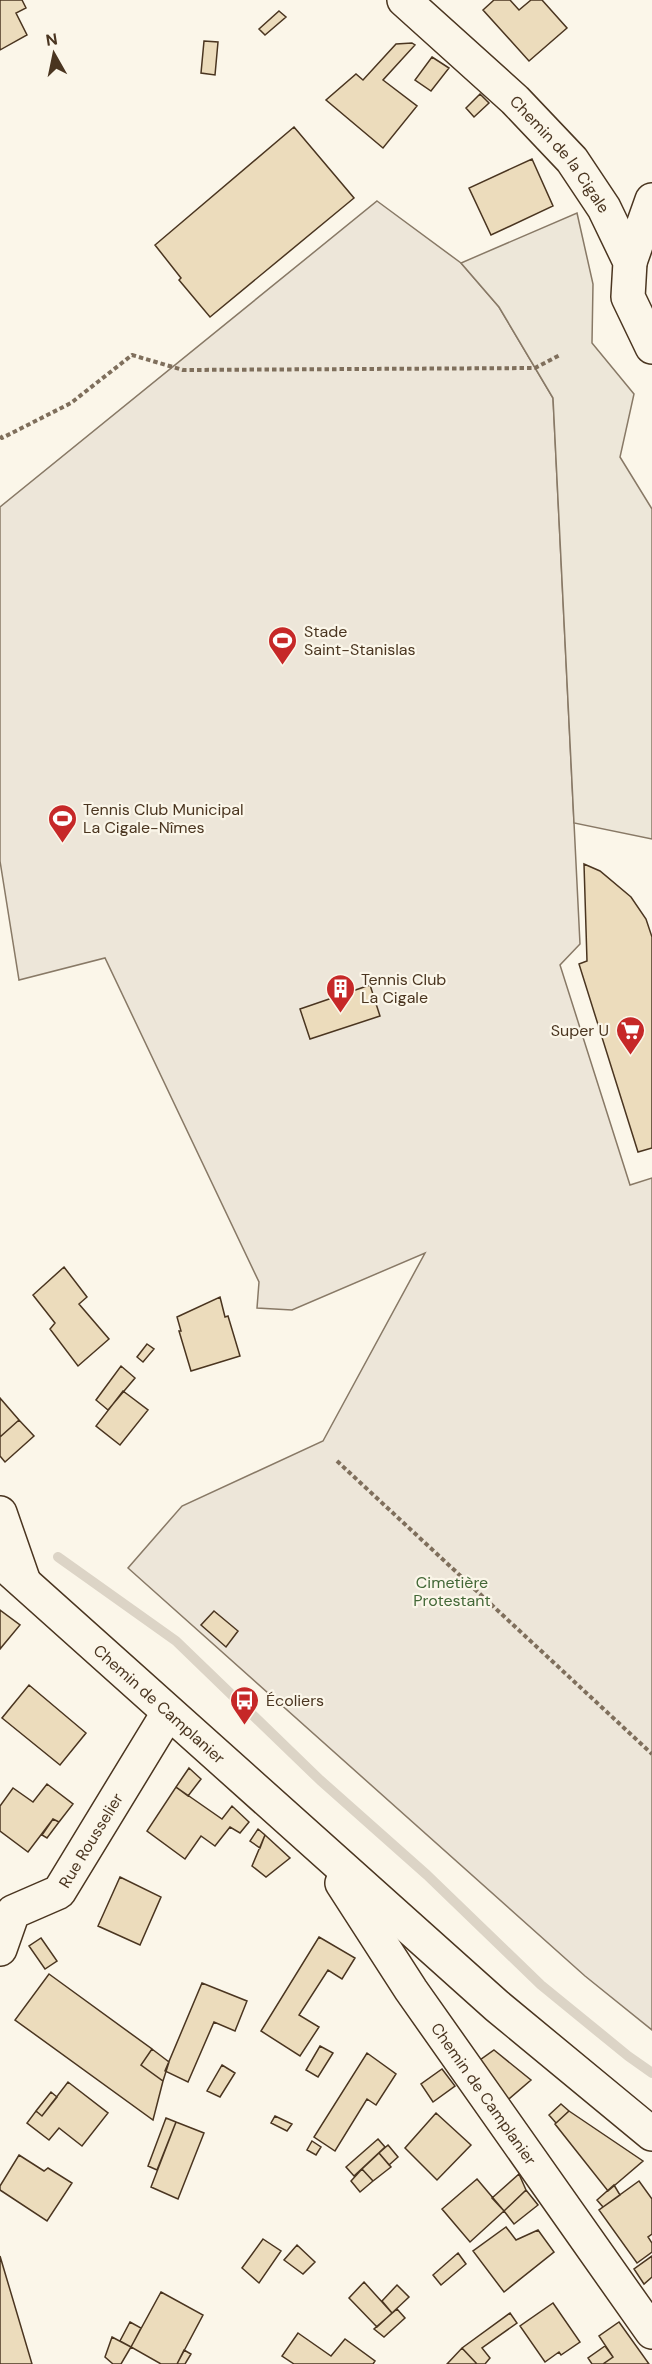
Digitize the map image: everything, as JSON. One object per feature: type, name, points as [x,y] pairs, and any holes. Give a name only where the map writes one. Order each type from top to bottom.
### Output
[{"type":"street","name":"Chemin de la Cigale","points":[[404,0],[515,100],[572,160],[604,208],[630,262],[628,297],[652,347]]},
{"type":"street","points":[[630,262],[652,200]]},
{"type":"street","points":[[0,1513],[12,1571]]},
{"type":"street","name":"Chemin de Camplanier","points":[[12,1571],[497,2006],[652,2134]]},
{"type":"street","name":"Rue Rousselier","points":[[0,1949],[6,1907],[59,1892],[168,1713]]},
{"type":"street","name":"Chemin de Camplanier","points":[[320,1849],[411,1989],[652,2332]]},
{"type":"path","points":[[0,436],[2,438],[71,403],[132,355],[183,370],[535,368],[560,355]]},
{"type":"path","points":[[337,1461],[652,1755]]},
{"type":"green space","name":"Stade Saint-Stanislas","points":[[377,201],[461,263],[499,307],[553,398],[580,944],[560,965],[630,1185],[652,1178],[652,2030],[585,1976],[128,1568],[182,1506],[323,1441],[425,1253],[292,1310],[257,1308],[259,1282],[105,958],[19,980],[0,861],[0,507]]},
{"type":"shaded area","points":[[577,213],[593,284],[592,343],[634,394],[620,457],[652,509],[652,839],[574,823],[553,398],[499,307],[461,263]]},
{"type":"building","points":[[0,0],[22,0],[26,8],[16,13],[27,35],[0,50]]},
{"type":"building","points":[[494,0],[510,0],[519,10],[531,0],[542,0],[567,28],[529,61],[483,10]]},
{"type":"building","points":[[279,11],[286,17],[265,35],[259,29]]},
{"type":"building","points":[[204,41],[218,42],[215,75],[201,73]]},
{"type":"building","points":[[412,43],[415,45],[383,80],[417,106],[383,148],[326,100],[356,74],[363,80],[396,44]]},
{"type":"building","points":[[432,57],[449,68],[431,91],[415,80]]},
{"type":"building","points":[[480,94],[489,103],[474,117],[466,108]]},
{"type":"building","points":[[294,127],[354,198],[210,317],[179,280],[181,278],[155,245]]},
{"type":"building","points":[[532,159],[553,206],[491,235],[469,188]]},
{"type":"building","name":"Super U","points":[[584,864],[600,871],[631,897],[646,919],[652,937],[652,1148],[638,1152],[579,964],[587,961]]},
{"type":"building","name":"Tennis Club La Cigale","points":[[370,985],[380,1016],[310,1039],[300,1009]]},
{"type":"building","points":[[64,1267],[87,1297],[79,1304],[109,1339],[78,1366],[50,1329],[55,1323],[33,1295]]},
{"type":"building","points":[[220,1297],[240,1356],[191,1371],[177,1317]]},
{"type":"building","points":[[147,1344],[154,1349],[143,1362],[137,1357]]},
{"type":"building","points":[[121,1366],[135,1378],[108,1410],[96,1400]]},
{"type":"building","points":[[123,1391],[148,1410],[120,1445],[96,1426]]},
{"type":"building","points":[[0,1398],[19,1420],[0,1437]]},
{"type":"building","points":[[19,1420],[34,1436],[5,1462],[0,1456],[0,1437]]},
{"type":"building","points":[[0,1610],[20,1625],[0,1649]]},
{"type":"building","points":[[214,1611],[238,1631],[226,1647],[201,1625]]},
{"type":"building","points":[[29,1685],[86,1733],[60,1765],[2,1718]]},
{"type":"building","points":[[189,1768],[201,1779],[188,1796],[176,1787]]},
{"type":"building","points":[[47,1784],[73,1804],[59,1822],[53,1819],[28,1852],[0,1831],[0,1806],[13,1788],[33,1802]]},
{"type":"building","points":[[176,1787],[222,1819],[232,1806],[249,1822],[240,1833],[230,1827],[215,1846],[201,1836],[185,1859],[147,1831]]},
{"type":"building","points":[[53,1819],[59,1822],[47,1838],[42,1835]]},
{"type":"building","points":[[258,1829],[265,1835],[260,1848],[250,1841]]},
{"type":"building","points":[[265,1835],[290,1858],[266,1877],[252,1866]]},
{"type":"building","points":[[120,1877],[161,1897],[140,1945],[98,1926]]},
{"type":"building","points":[[319,1937],[355,1958],[342,1979],[328,1970],[299,2015],[319,2027],[300,2056],[261,2031]]},
{"type":"building","points":[[41,1938],[57,1961],[45,1969],[29,1946]]},
{"type":"building","points":[[49,1974],[152,2049],[141,2065],[163,2081],[153,2120],[15,2020]]},
{"type":"building","points":[[202,1983],[247,2001],[235,2031],[214,2022],[188,2082],[165,2071]]},
{"type":"building","points":[[320,2046],[333,2053],[318,2077],[306,2070]]},
{"type":"building","points":[[152,2049],[169,2062],[163,2081],[141,2065]]},
{"type":"building","points":[[494,2050],[531,2080],[502,2105],[473,2065]]},
{"type":"building","points":[[367,2053],[396,2074],[376,2105],[367,2099],[335,2151],[314,2137]]},
{"type":"building","points":[[222,2065],[235,2073],[220,2097],[207,2091]]},
{"type":"building","points":[[442,2069],[455,2086],[433,2102],[421,2084]]},
{"type":"building","points":[[68,2082],[108,2113],[82,2146],[59,2128],[49,2140],[27,2123],[36,2111],[42,2116]]},
{"type":"building","points":[[51,2092],[57,2097],[42,2116],[36,2111]]},
{"type":"building","points":[[561,2104],[569,2111],[556,2123],[549,2115]]},
{"type":"building","points":[[569,2111],[643,2161],[608,2191],[555,2124]]},
{"type":"building","points":[[436,2113],[471,2145],[437,2180],[405,2148]]},
{"type":"building","points":[[275,2116],[292,2124],[287,2131],[271,2123]]},
{"type":"building","points":[[166,2118],[176,2122],[157,2170],[148,2166]]},
{"type":"building","points":[[176,2122],[204,2133],[178,2199],[151,2187]]},
{"type":"building","points":[[378,2139],[385,2147],[354,2176],[346,2167]]},
{"type":"building","points":[[312,2141],[321,2147],[316,2155],[307,2150]]},
{"type":"building","points":[[388,2145],[398,2157],[389,2165],[379,2153]]},
{"type":"building","points":[[379,2153],[391,2167],[373,2181],[362,2169]]},
{"type":"building","points":[[19,2155],[44,2171],[48,2168],[72,2183],[47,2221],[0,2190],[0,2186]]},
{"type":"building","points":[[362,2169],[373,2181],[360,2192],[351,2181]]},
{"type":"building","points":[[519,2174],[526,2190],[504,2211],[492,2198]]},
{"type":"building","points":[[477,2179],[504,2211],[470,2242],[442,2209]]},
{"type":"building","points":[[639,2181],[652,2199],[652,2234],[648,2237],[652,2243],[652,2252],[637,2263],[599,2210]]},
{"type":"building","points":[[614,2185],[620,2195],[603,2207],[597,2200]]},
{"type":"building","points":[[526,2190],[538,2205],[514,2224],[504,2211]]},
{"type":"building","points":[[506,2227],[516,2240],[538,2230],[554,2252],[504,2292],[473,2251]]},
{"type":"building","points":[[263,2239],[281,2251],[259,2283],[242,2268]]},
{"type":"building","points":[[297,2245],[315,2262],[303,2274],[284,2260]]},
{"type":"building","points":[[458,2253],[466,2264],[441,2285],[433,2275]]},
{"type":"building","points":[[0,2256],[32,2364],[0,2364]]},
{"type":"building","points":[[652,2256],[652,2277],[644,2284],[634,2269]]},
{"type":"building","points":[[364,2282],[392,2313],[377,2327],[349,2298]]},
{"type":"building","points":[[397,2285],[409,2297],[392,2313],[382,2301]]},
{"type":"building","points":[[161,2292],[203,2315],[177,2364],[161,2364],[131,2347]]},
{"type":"building","points":[[553,2303],[580,2342],[561,2355],[559,2352],[545,2362],[520,2326]]},
{"type":"building","points":[[397,2309],[405,2318],[384,2337],[374,2329]]},
{"type":"building","points":[[510,2313],[517,2323],[482,2348],[490,2358],[485,2364],[477,2364],[462,2348]]},
{"type":"building","points":[[130,2322],[141,2328],[131,2347],[120,2341]]},
{"type":"building","points":[[619,2322],[649,2364],[603,2364],[613,2357],[599,2336]]},
{"type":"building","points":[[298,2333],[331,2356],[345,2339],[375,2361],[373,2364],[294,2364],[282,2356]]},
{"type":"building","points":[[112,2337],[131,2347],[121,2364],[113,2364],[105,2357]]},
{"type":"building","points":[[605,2346],[613,2357],[603,2364],[592,2364],[588,2358]]},
{"type":"building","points":[[462,2348],[477,2364],[447,2364]]},
{"type":"building","points":[[184,2350],[191,2354],[185,2364],[177,2364]]},
{"type":"waterway","points":[[58,1557],[176,1641],[320,1780],[427,1875],[541,1985],[652,2073]]},
{"type":"place","name":"Stade Saint-Stanislas","points":[[283,666]]},
{"type":"place","name":"Tennis Club Municipal La Cigale-Nîmes","points":[[62,844]]},
{"type":"place","name":"Tennis Club La Cigale","points":[[340,1014]]},
{"type":"place","name":"Super U","points":[[630,1056]]},
{"type":"place","name":"Écoliers","points":[[245,1726]]},
{"type":"park label","name":"Cimetière Protestant","points":[[452,1591]]}]
